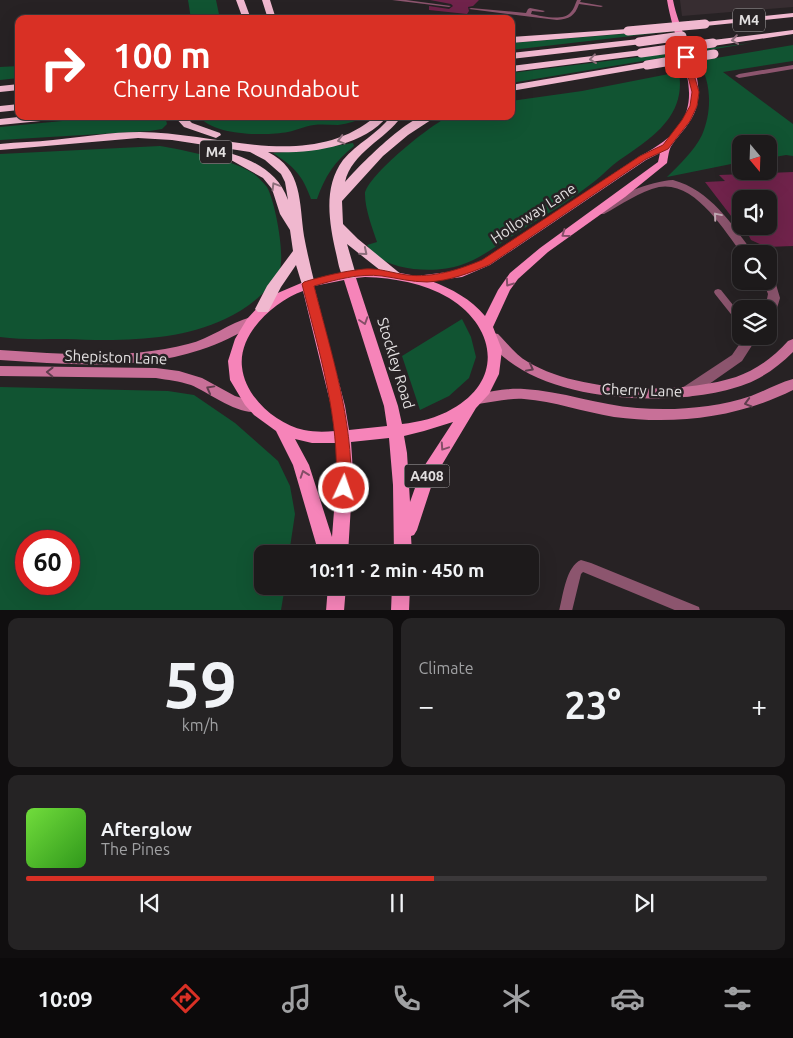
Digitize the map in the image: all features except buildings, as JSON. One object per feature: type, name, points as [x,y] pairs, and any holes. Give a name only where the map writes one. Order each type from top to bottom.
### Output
[{"type":"highway","points":[[238,15],[240,0]]},
{"type":"highway","points":[[240,0],[246,15]]},
{"type":"highway","points":[[266,0],[272,15]]},
{"type":"highway","name":"M4","points":[[515,56],[639,42],[707,28],[793,15]]},
{"type":"highway","name":"M4","points":[[515,40],[793,22]]},
{"type":"highway","name":"M4","points":[[515,69],[793,32]]},
{"type":"highway","name":"M4","points":[[758,47],[793,41]]},
{"type":"highway","points":[[515,87],[718,53]]},
{"type":"highway","points":[[515,93],[552,82]]},
{"type":"highway","points":[[0,89],[15,87]]},
{"type":"highway","points":[[0,109],[15,107]]},
{"type":"highway","points":[[0,122],[21,120]]},
{"type":"highway","name":"M4","points":[[183,120],[188,126],[269,156],[286,171],[295,197],[296,229],[308,284]]},
{"type":"highway","name":"M4","points":[[217,136],[273,138],[310,136],[349,128],[372,120]]},
{"type":"highway","name":"M4","points":[[48,144],[100,136],[150,135],[250,148],[287,147],[331,143],[348,139],[366,131],[378,120]]},
{"type":"highway","points":[[349,275],[336,224],[335,188],[348,160],[360,148],[386,129],[394,120]]},
{"type":"highway","points":[[336,202],[357,175],[374,159],[426,120]]},
{"type":"highway","name":"M4","points":[[0,147],[124,141],[164,142],[220,153],[236,158],[257,169],[274,182],[286,214],[296,229]]},
{"type":"highway","points":[[336,224],[352,242],[402,277]]},
{"type":"highway","points":[[263,309],[274,286],[300,251]]},
{"type":"main road","name":"Holloway Lane","points":[[490,332],[504,290],[514,276],[533,258],[662,163],[666,147],[690,113],[695,92],[692,74],[674,22],[670,0]]},
{"type":"main road","name":"Holloway Lane","points":[[402,277],[429,278],[458,274],[486,263],[643,158],[666,147]]},
{"type":"main road","name":"A408","points":[[405,545],[409,523],[427,476],[474,402],[485,390],[494,369],[496,353],[490,332],[475,312],[454,295],[442,289],[381,273],[349,275],[308,284],[277,298],[251,321],[237,351],[235,368],[241,391],[254,407],[281,426],[303,436],[343,437],[428,426],[457,414],[474,402]]},
{"type":"main road","name":"Stockley Road","points":[[349,275],[386,387],[396,431],[403,511],[403,545]]},
{"type":"main road","points":[[308,284],[338,406],[343,437],[345,472],[340,545]]},
{"type":"main road","name":"A408","points":[[281,426],[302,465],[325,545]]},
{"type":"main road","points":[[335,610],[336,595]]},
{"type":"main road","points":[[400,610],[401,595]]},
{"type":"street","points":[[739,76],[793,67]]},
{"type":"street","points":[[584,221],[644,189],[659,184],[673,184],[682,186],[705,201],[741,245]]},
{"type":"street","name":"Shepiston Lane","points":[[0,356],[97,359],[140,358],[189,348],[230,333],[251,321]]},
{"type":"street","name":"Cherry Lane","points":[[490,332],[518,361],[552,379],[616,391],[653,394],[687,392],[723,386],[751,376],[774,362],[793,344]]},
{"type":"street","points":[[687,392],[736,358],[745,345]]},
{"type":"street","name":"Shepiston Lane","points":[[0,371],[156,373],[179,376],[197,382],[230,400],[254,407]]},
{"type":"street","name":"Cherry Lane","points":[[474,402],[523,394],[615,411],[684,414],[739,405],[767,396],[793,384]]},
{"type":"lane","points":[[394,0],[449,6]]},
{"type":"lane","points":[[742,0],[751,0]]},
{"type":"lane","points":[[471,9],[558,18],[573,14],[579,2],[601,6]]},
{"type":"lane","points":[[528,14],[530,10],[543,11]]},
{"type":"lane","points":[[718,292],[732,310]]},
{"type":"lane","points":[[565,610],[576,571],[581,566],[694,610]]},
{"type":"shaded area","points":[[680,0],[793,0],[793,7],[682,16]]},
{"type":"green space","points":[[188,0],[216,0],[219,15],[190,15]]},
{"type":"green space","points":[[709,27],[515,50],[515,43]]},
{"type":"green space","points":[[751,43],[515,82],[515,72]]},
{"type":"green space","points":[[793,45],[793,61],[723,72],[793,124],[793,156],[778,156],[778,135],[732,135],[732,164],[667,177],[695,147],[702,135],[708,117],[708,88],[703,69],[698,61]]},
{"type":"green space","points":[[15,66],[15,78],[0,80],[0,67]]},
{"type":"green space","points":[[679,72],[680,86],[674,111],[654,134],[578,194],[482,256],[450,268],[424,270],[397,266],[384,261],[374,254],[367,245],[377,242],[366,206],[365,194],[368,186],[388,163],[429,129],[443,120],[515,120],[515,100],[582,91]]},
{"type":"green space","points":[[73,120],[166,120],[167,124],[162,129],[150,131],[0,140],[0,127]]},
{"type":"green space","points":[[203,120],[358,120],[338,125],[314,125],[288,132],[267,134],[228,131],[206,123]]},
{"type":"green space","points":[[353,143],[354,146],[341,157],[331,170],[323,183],[317,199],[311,199],[301,177],[287,163],[273,153],[311,150]]},
{"type":"green space","points":[[160,146],[235,164],[254,174],[267,187],[276,216],[281,255],[279,272],[269,287],[248,305],[225,319],[206,327],[167,336],[125,340],[0,337],[0,154]]},
{"type":"green space","points":[[462,319],[471,337],[476,357],[469,378],[449,396],[420,410],[402,356]]},
{"type":"green space","points":[[0,387],[168,391],[194,395],[235,423],[278,461],[290,486],[295,514],[290,545],[254,545],[254,595],[284,595],[281,610],[0,610]]},
{"type":"route","points":[[344,488],[345,459],[338,406],[308,284],[324,279],[365,273],[381,273],[408,278],[447,276],[469,271],[486,263],[643,158],[666,147],[686,121],[693,106],[695,92],[692,74],[686,57]]}]
